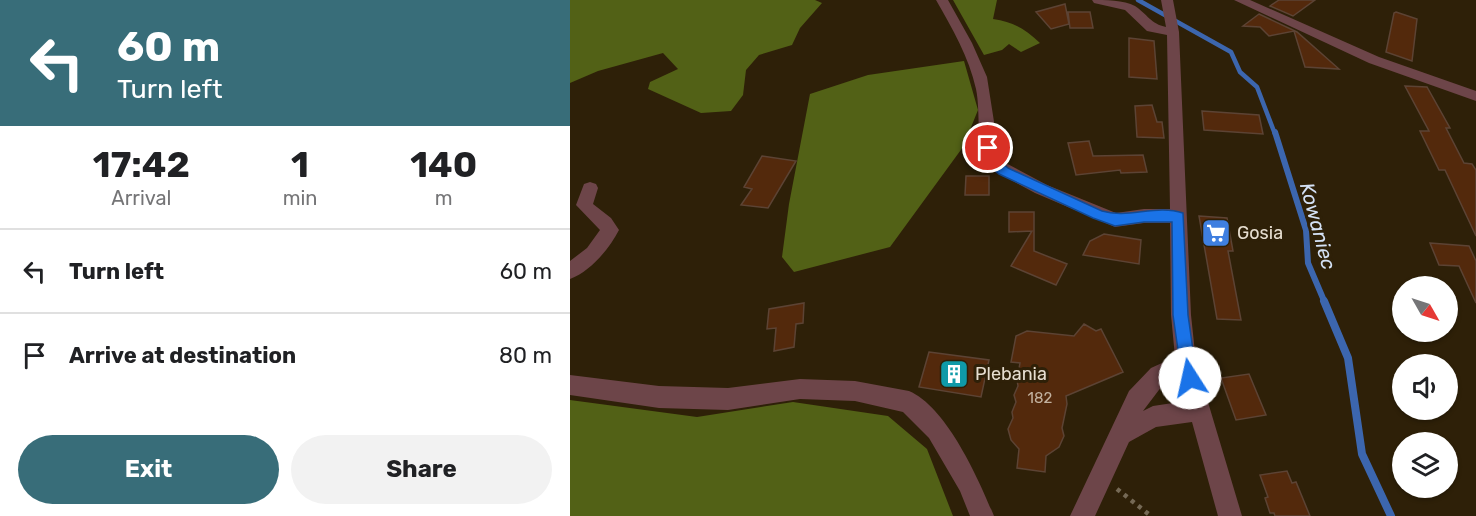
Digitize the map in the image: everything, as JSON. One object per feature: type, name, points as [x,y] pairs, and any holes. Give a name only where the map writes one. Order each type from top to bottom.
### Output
[{"type":"street","points":[[942,0],[974,57],[988,117],[988,148],[993,163],[1041,189],[1115,220],[1144,216],[1178,216]]},
{"type":"street","points":[[1098,0],[1129,7],[1151,28],[1173,33]]},
{"type":"street","points":[[1240,0],[1374,60],[1476,96]]},
{"type":"street","points":[[1171,3],[1180,315],[1186,362],[1197,410],[1230,516]]},
{"type":"street","points":[[570,271],[593,253],[610,230],[606,223],[592,215],[584,205],[590,188]]},
{"type":"street","points":[[1082,516],[1137,399],[1158,375],[1186,362]]},
{"type":"street","points":[[570,385],[659,397],[728,399],[800,389],[855,391],[909,402],[937,430],[968,483],[982,516]]},
{"type":"street","points":[[1122,435],[1152,417],[1197,410]]},
{"type":"path","points":[[1114,486],[1151,516]]},
{"type":"green space","points":[[570,0],[815,0],[822,3],[800,28],[792,45],[759,55],[746,70],[743,95],[731,111],[701,113],[648,89],[650,82],[678,69],[663,53],[598,71],[570,83]]},
{"type":"green space","points":[[953,0],[997,0],[993,19],[1019,27],[1040,43],[1021,52],[1009,44],[1002,50],[984,55]]},
{"type":"green space","points":[[964,61],[978,110],[963,147],[890,247],[794,272],[782,257],[789,204],[810,94],[868,75]]},
{"type":"green space","points":[[570,400],[697,417],[793,402],[888,416],[927,449],[953,516],[570,516]]},
{"type":"building","points":[[1279,0],[1315,0],[1293,16],[1270,6]]},
{"type":"building","points":[[1065,4],[1069,24],[1051,29],[1036,12]]},
{"type":"building","points":[[1068,12],[1090,12],[1093,28],[1070,28]]},
{"type":"building","points":[[1396,12],[1417,19],[1412,61],[1386,52]]},
{"type":"building","points":[[1259,14],[1297,32],[1339,69],[1305,67],[1294,31],[1269,36],[1260,27],[1243,26]]},
{"type":"building","points":[[1129,38],[1154,41],[1157,79],[1129,77]]},
{"type":"building","points":[[1405,86],[1427,87],[1450,128],[1446,128],[1464,163],[1472,164],[1476,170],[1476,236],[1445,170],[1439,170],[1420,131],[1429,131]]},
{"type":"building","points":[[1152,105],[1157,122],[1162,122],[1164,138],[1137,137],[1135,106]]},
{"type":"building","points":[[1202,111],[1259,115],[1263,134],[1204,130]]},
{"type":"building","points":[[1089,141],[1093,156],[1143,155],[1147,172],[1121,173],[1120,170],[1076,175],[1068,143]]},
{"type":"building","points":[[762,156],[796,161],[768,208],[741,205],[752,189],[744,187]]},
{"type":"building","points":[[966,176],[989,176],[989,195],[965,195]]},
{"type":"building","points":[[1009,212],[1034,212],[1034,251],[1067,264],[1056,285],[1011,266],[1032,231],[1009,232]]},
{"type":"building","points":[[1199,216],[1227,218],[1233,251],[1228,251],[1241,320],[1217,319]]},
{"type":"building","points":[[1104,234],[1141,240],[1139,264],[1083,255],[1090,241]]},
{"type":"building","points":[[1430,243],[1469,246],[1476,261],[1476,303],[1459,266],[1439,265]]},
{"type":"building","points":[[804,303],[803,323],[796,324],[794,347],[774,351],[776,328],[767,329],[769,309]]},
{"type":"building","points":[[1084,324],[1096,331],[1101,329],[1123,372],[1066,396],[1067,404],[1062,428],[1064,436],[1059,447],[1046,456],[1045,472],[1017,468],[1019,449],[1011,440],[1008,429],[1016,402],[1014,395],[1018,386],[1020,363],[1011,362],[1016,336],[1027,331],[1074,336]]},
{"type":"building","name":"Plebania","points":[[929,352],[989,360],[981,397],[919,387]]},
{"type":"building","points":[[1249,374],[1266,415],[1236,420],[1221,378]]},
{"type":"building","points":[[1287,471],[1292,483],[1296,482],[1310,516],[1275,516],[1274,513],[1270,513],[1265,498],[1268,497],[1260,475]]},
{"type":"waterway","name":"Kowaniec","points":[[1138,0],[1231,52],[1240,72],[1257,87],[1275,134]]},
{"type":"waterway","name":"Kowaniec","points":[[1275,132],[1306,230],[1308,263],[1325,303]]},
{"type":"waterway","name":"Kowaniec","points":[[1324,301],[1348,358],[1362,454],[1391,516]]},
{"type":"place","name":"Gosia","points":[[1216,233]]},
{"type":"place","name":"Plebania","points":[[954,374]]},
{"type":"route","points":[[988,148],[993,163],[1003,171],[1097,215],[1115,220],[1144,216],[1178,216],[1180,315],[1190,378]]}]
